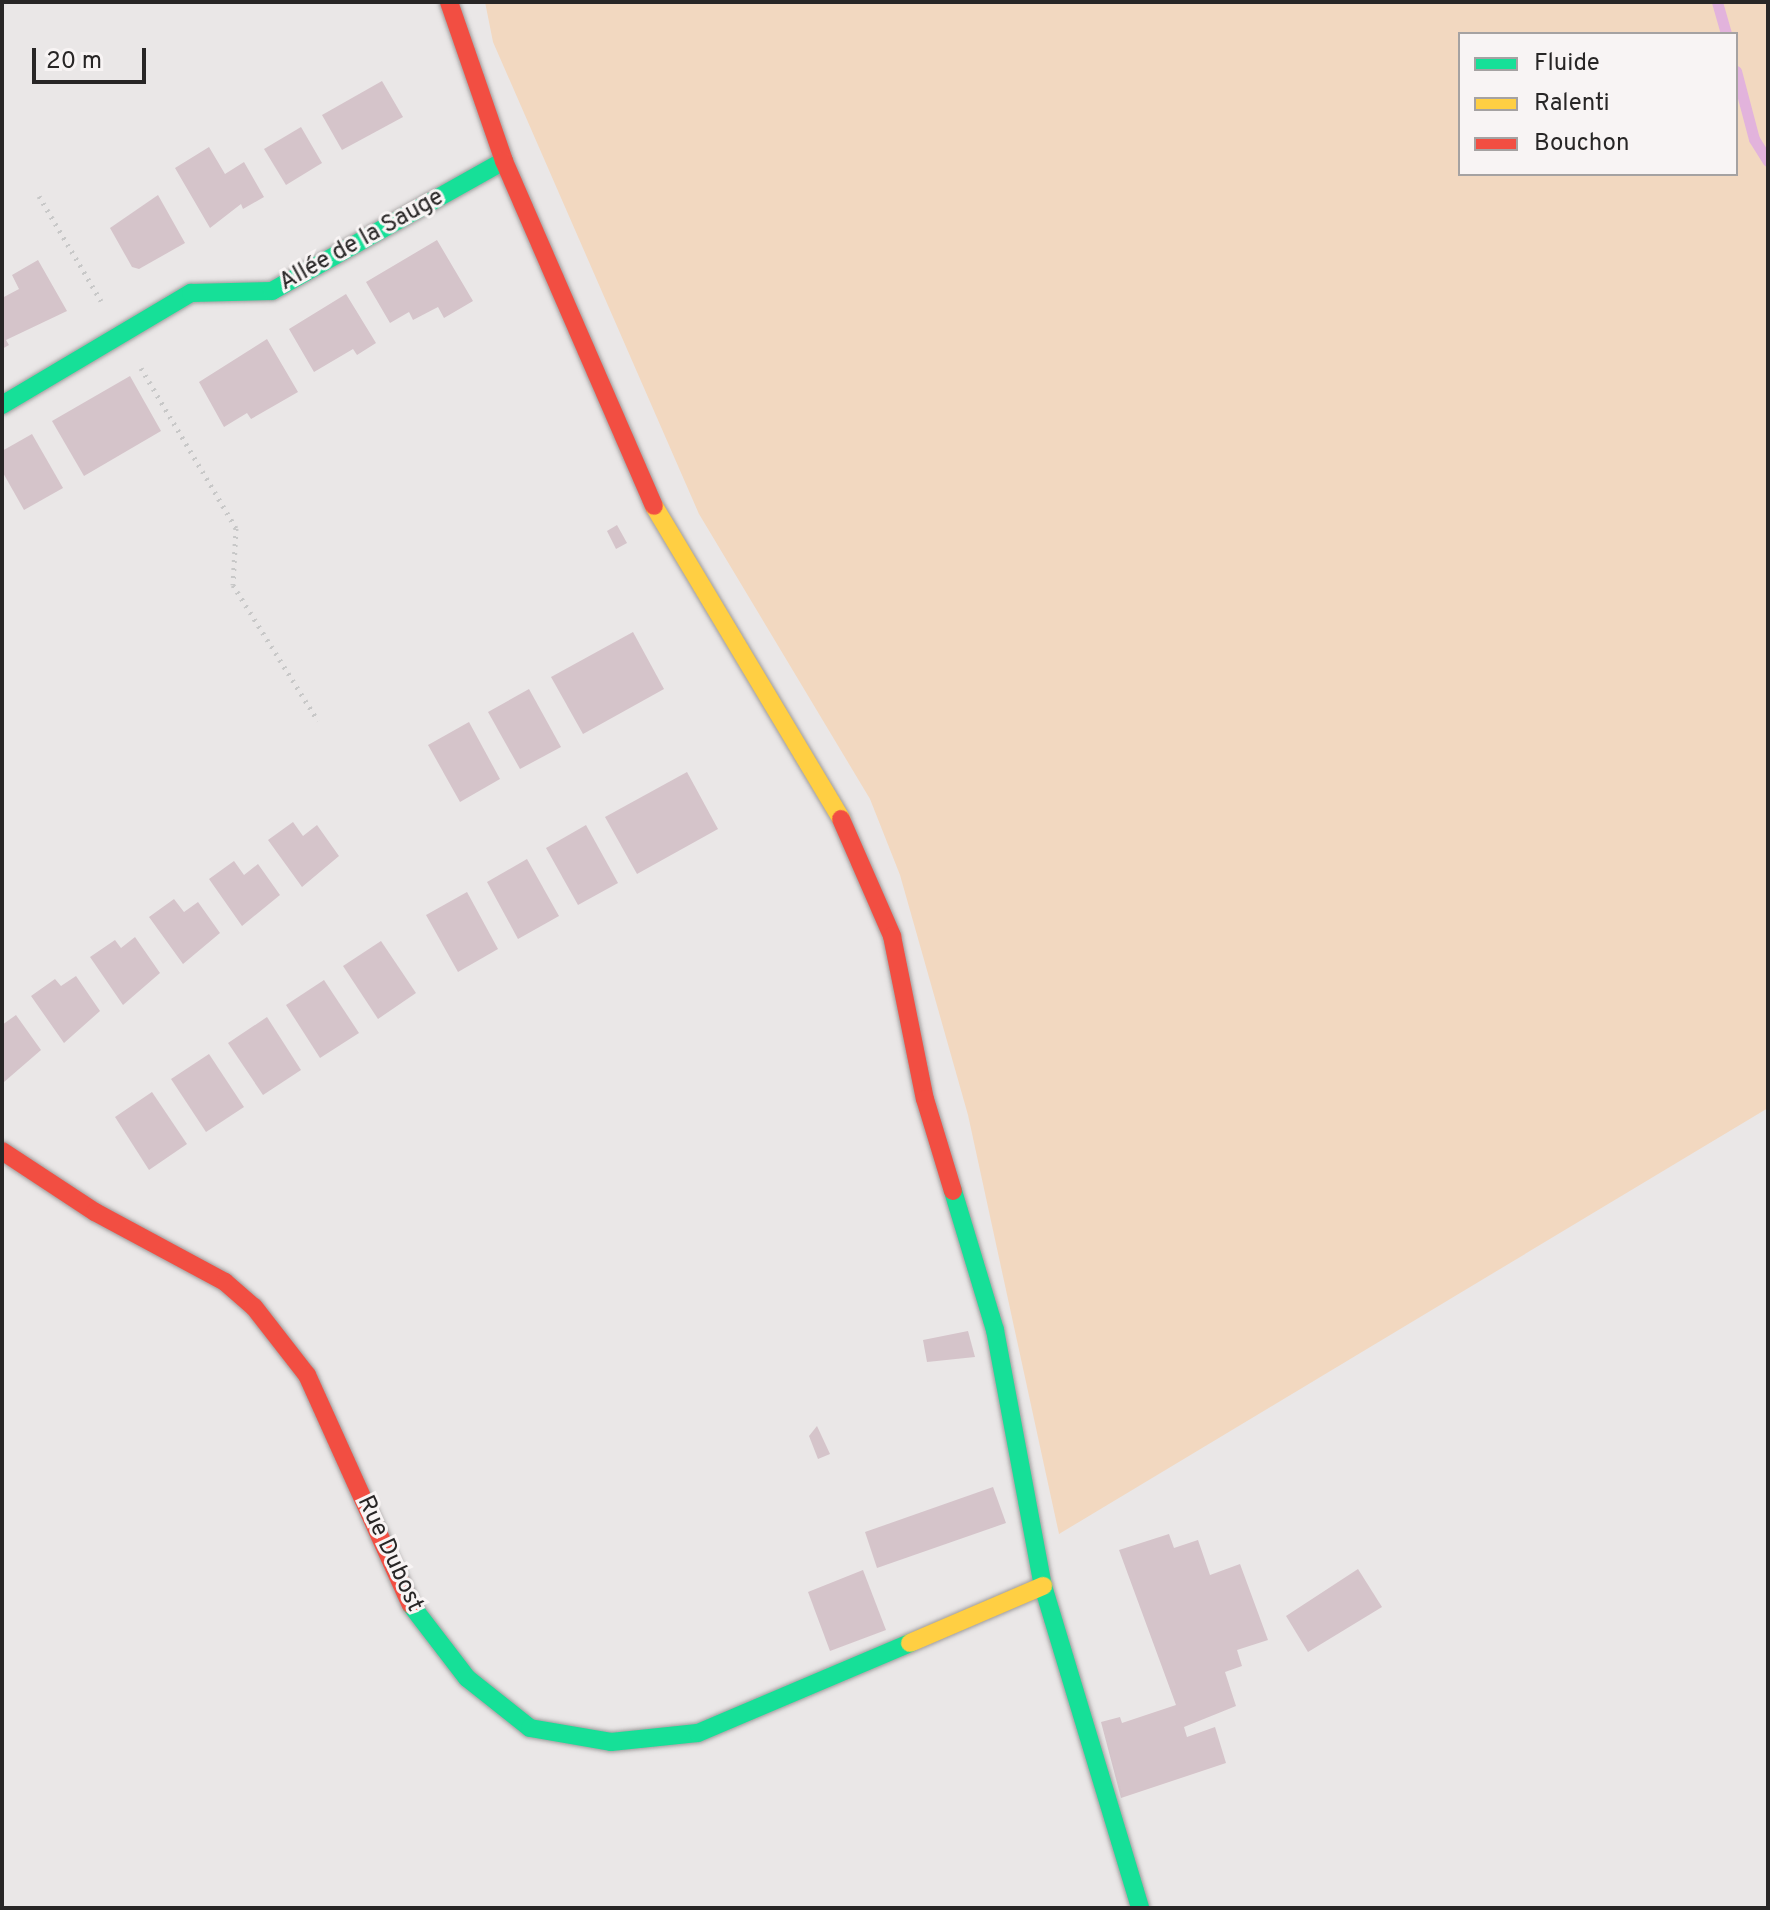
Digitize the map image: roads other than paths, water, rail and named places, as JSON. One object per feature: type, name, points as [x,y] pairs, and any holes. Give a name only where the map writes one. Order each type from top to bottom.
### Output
[{"type":"street","points":[[449,2],[466,63],[504,161],[641,481],[680,554],[835,805],[882,909],[925,1099],[995,1330],[1043,1586],[1140,1908]]},
{"type":"street","name":"Allée de la Sauge","points":[[2,405],[191,293],[272,291],[504,161]]},
{"type":"street","name":"Rue Dubost","points":[[2,1151],[95,1212],[225,1282],[254,1307],[307,1375],[415,1614],[467,1678],[530,1728],[611,1742],[698,1733],[1043,1586]]},
{"type":"waterway","points":[[1717,2],[1725,32]]},
{"type":"waterway","points":[[1738,79],[1754,139],[1768,161]]}]
